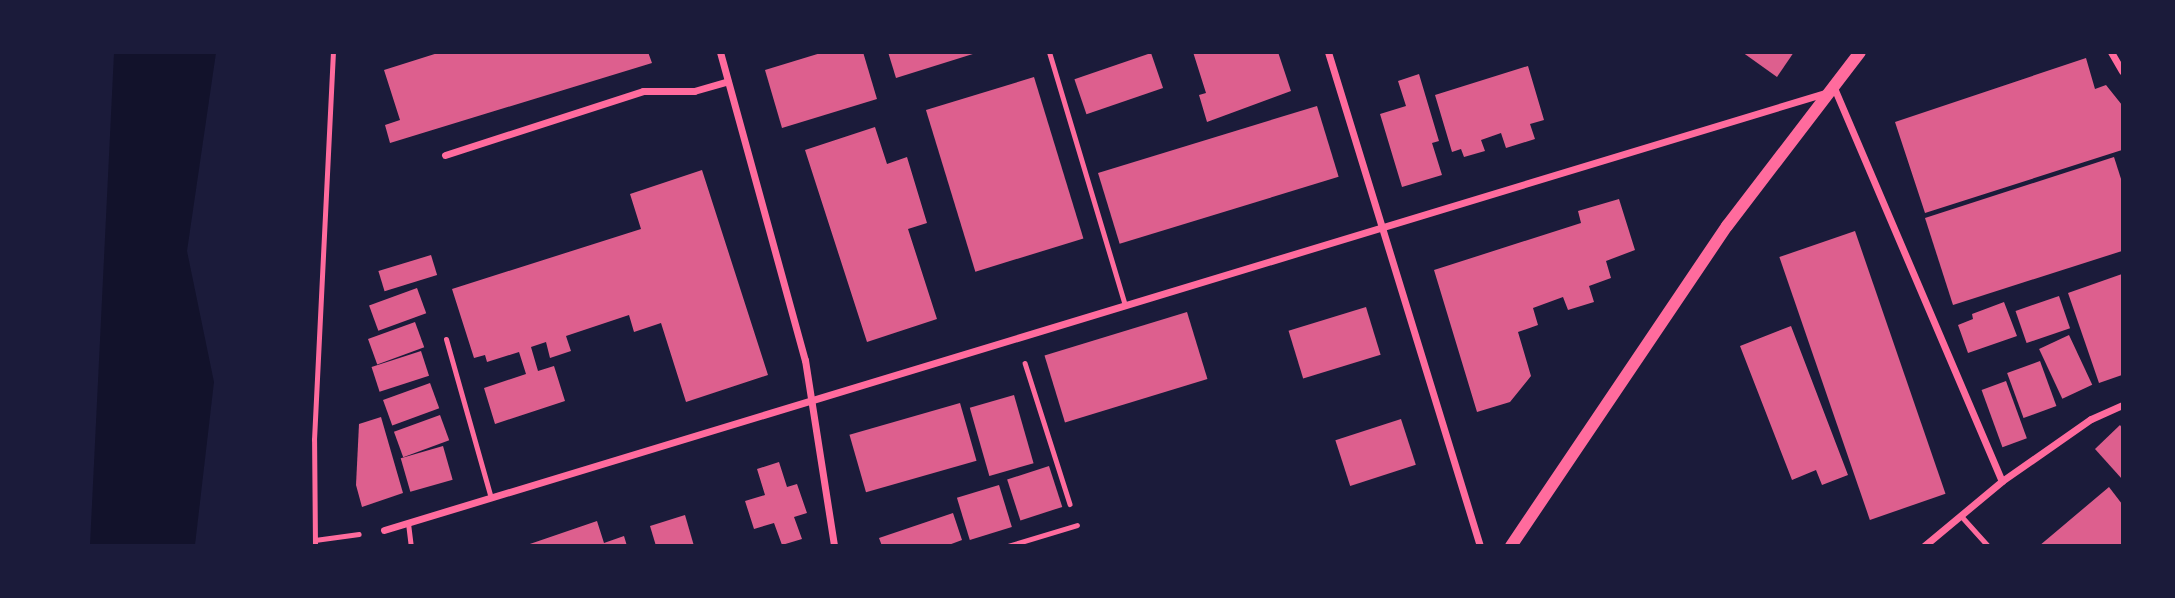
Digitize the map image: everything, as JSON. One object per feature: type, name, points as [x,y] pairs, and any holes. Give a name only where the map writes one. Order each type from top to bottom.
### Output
[{"type":"street","points":[[720,52],[813,400],[834,545]]},
{"type":"street","points":[[1328,52],[1480,545]]},
{"type":"street","points":[[1511,545],[1727,226],[1835,90],[1860,52]]},
{"type":"street","points":[[2111,52],[2123,71]]},
{"type":"street","points":[[445,155],[643,91],[694,91],[728,81]]},
{"type":"street","points":[[384,530],[1835,90]]},
{"type":"street","points":[[1835,90],[2001,481]]},
{"type":"street","points":[[1924,545],[2001,481],[2091,419],[2123,405]]},
{"type":"lane","points":[[1049,52],[1125,306]]},
{"type":"lane","points":[[446,339],[491,498]]},
{"type":"lane","points":[[1961,516],[1988,545]]},
{"type":"lane","points":[[408,523],[411,545]]},
{"type":"lane","points":[[1008,545],[1077,525]]},
{"type":"path","points":[[333,52],[314,440],[315,542],[384,530]]},
{"type":"path","points":[[1017,339],[1077,525]]},
{"type":"shaded area","points":[[114,53],[216,53],[187,251],[214,382],[195,545],[90,545]]},
{"type":"building","points":[[441,52],[648,52],[652,63],[390,143],[385,125],[400,120],[384,70]]},
{"type":"building","points":[[824,52],[863,52],[877,99],[782,128],[765,70]]},
{"type":"building","points":[[888,52],[976,52],[976,53],[896,78]]},
{"type":"building","points":[[1193,52],[1278,52],[1291,91],[1207,122],[1199,95],[1206,93]]},
{"type":"building","points":[[1742,52],[1794,52],[1777,77]]},
{"type":"building","points":[[1151,53],[1163,88],[1086,114],[1074,79]]},
{"type":"building","points":[[2086,58],[2095,89],[2106,85],[2122,105],[2122,150],[1925,213],[1895,122]]},
{"type":"building","points":[[1528,66],[1544,120],[1530,124],[1535,139],[1506,148],[1501,133],[1481,140],[1485,151],[1464,157],[1461,149],[1452,152],[1435,95]]},
{"type":"building","points":[[1419,74],[1439,141],[1432,143],[1442,175],[1402,187],[1380,114],[1406,106],[1398,81]]},
{"type":"building","points":[[1034,77],[1083,239],[975,272],[926,110]]},
{"type":"building","points":[[1317,106],[1339,177],[1120,244],[1098,173]]},
{"type":"building","points":[[875,127],[887,164],[907,157],[927,223],[908,229],[937,319],[867,342],[805,150]]},
{"type":"building","points":[[2114,157],[2122,182],[2122,251],[1953,305],[1925,218]]},
{"type":"building","points":[[702,170],[768,375],[686,402],[661,323],[634,332],[629,315],[566,336],[571,351],[550,358],[546,342],[531,347],[538,371],[554,366],[565,401],[495,424],[484,388],[526,374],[519,352],[487,362],[485,355],[474,358],[452,289],[641,229],[630,194]]},
{"type":"building","points":[[1619,199],[1635,250],[1606,261],[1611,278],[1589,286],[1594,302],[1568,310],[1563,297],[1533,308],[1538,325],[1518,332],[1531,376],[1510,402],[1477,412],[1434,270],[1581,223],[1578,211]]},
{"type":"building","points":[[1855,231],[1946,494],[1870,520],[1779,257]]},
{"type":"building","points":[[431,255],[437,275],[385,291],[378,271]]},
{"type":"building","points":[[2122,274],[2122,375],[2099,383],[2068,293]]},
{"type":"building","points":[[417,288],[426,313],[378,331],[369,305]]},
{"type":"building","points":[[2059,296],[2070,328],[2027,343],[2016,311]]},
{"type":"building","points":[[2004,302],[2017,336],[1968,353],[1958,325],[1973,319],[1972,314]]},
{"type":"building","points":[[1366,307],[1381,355],[1303,378],[1289,331]]},
{"type":"building","points":[[1187,312],[1207,379],[1065,423],[1045,356]]},
{"type":"building","points":[[415,322],[424,347],[377,364],[368,339]]},
{"type":"building","points":[[1791,326],[1848,475],[1822,485],[1816,470],[1792,480],[1740,346]]},
{"type":"building","points":[[2069,335],[2092,385],[2062,399],[2039,349]]},
{"type":"building","points":[[421,351],[429,376],[380,392],[372,367]]},
{"type":"building","points":[[2040,361],[2056,406],[2024,418],[2007,373]]},
{"type":"building","points":[[2006,381],[2027,438],[2002,447],[1982,390]]},
{"type":"building","points":[[430,383],[439,408],[392,425],[383,400]]},
{"type":"building","points":[[1014,395],[1034,463],[989,476],[970,408]]},
{"type":"building","points":[[960,403],[977,461],[866,492],[849,435]]},
{"type":"building","points":[[440,415],[449,440],[403,457],[394,432]]},
{"type":"building","points":[[381,417],[403,493],[362,507],[356,485],[359,424]]},
{"type":"building","points":[[1401,419],[1416,465],[1350,486],[1335,440]]},
{"type":"building","points":[[2120,425],[2122,428],[2122,479],[2095,449]]},
{"type":"building","points":[[443,446],[453,480],[410,492],[401,458]]},
{"type":"building","points":[[779,462],[787,487],[797,484],[807,513],[794,517],[802,539],[782,545],[774,523],[754,529],[745,501],[765,495],[757,469]]},
{"type":"building","points":[[1049,466],[1062,507],[1020,520],[1007,480]]},
{"type":"building","points":[[999,485],[1012,527],[970,540],[957,498]]},
{"type":"building","points":[[2109,487],[2122,504],[2122,546],[2039,546]]},
{"type":"building","points":[[953,513],[962,540],[946,546],[882,546],[879,538]]},
{"type":"building","points":[[685,515],[694,546],[656,546],[650,526]]},
{"type":"building","points":[[597,521],[604,543],[624,536],[627,546],[524,546]]}]
